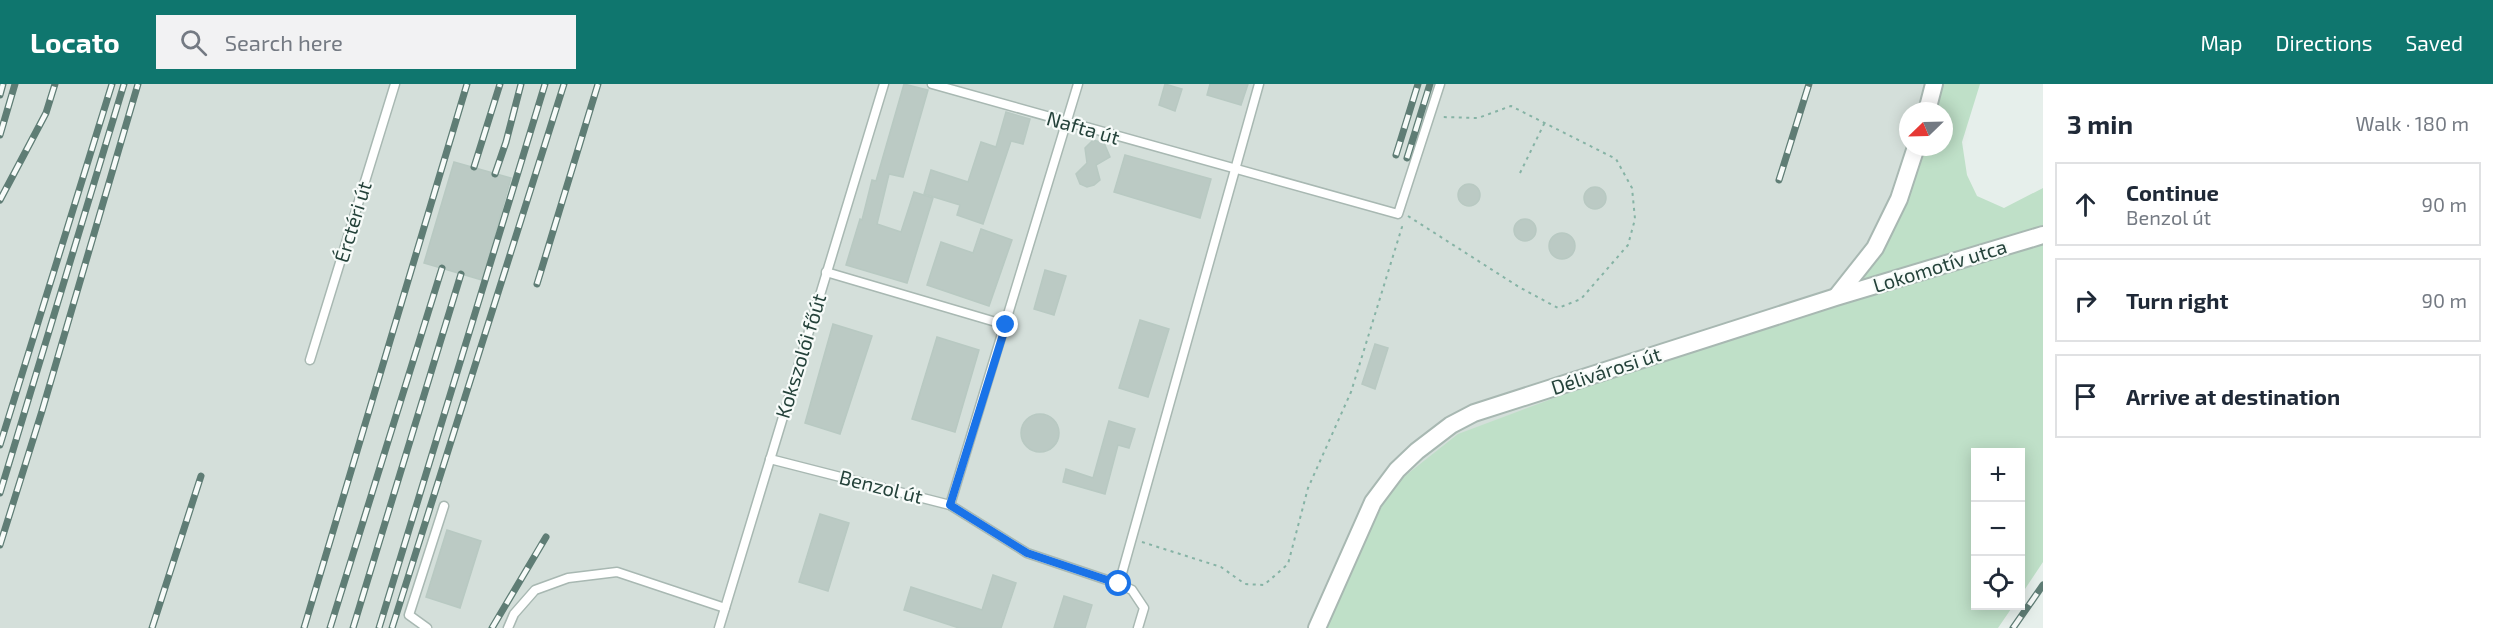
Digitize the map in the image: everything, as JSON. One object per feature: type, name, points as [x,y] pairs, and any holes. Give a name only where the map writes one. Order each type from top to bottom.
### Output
[{"type":"street","points":[[1929,102],[1934,84]]},
{"type":"street","points":[[1836,297],[1875,248],[1899,199],[1914,156]]},
{"type":"street","name":"Lokomotív utca","points":[[1836,297],[2043,235]]},
{"type":"street","points":[[1875,248],[1876,270],[1885,277],[1898,279]]},
{"type":"street","name":"Délivárosi út","points":[[1317,628],[1372,502],[1397,470],[1451,425],[1474,413],[1836,297]]},
{"type":"lane","name":"Érctéri út","points":[[310,360],[395,84]]},
{"type":"lane","name":"Kokszolói főút","points":[[719,628],[884,84]]},
{"type":"lane","name":"Nafta út","points":[[932,84],[1398,214]]},
{"type":"lane","points":[[950,505],[1078,84]]},
{"type":"lane","points":[[1119,584],[1259,84]]},
{"type":"lane","points":[[1398,214],[1440,84]]},
{"type":"lane","points":[[826,273],[1006,325]]},
{"type":"lane","name":"Benzol út","points":[[770,459],[950,505],[1027,553],[1132,590],[1144,608],[1138,628]]},
{"type":"lane","points":[[427,628],[409,615],[444,506]]},
{"type":"lane","points":[[508,628],[514,614],[535,590],[568,578],[617,572],[725,608]]},
{"type":"path","points":[[1132,539],[1221,567],[1245,584],[1264,585],[1287,564],[1308,488],[1354,381],[1402,227],[1398,214],[1408,216],[1520,287],[1558,308],[1581,299],[1628,245],[1635,219],[1632,188],[1616,159],[1511,106],[1478,117],[1430,116]]},
{"type":"path","points":[[1520,173],[1545,122]]},
{"type":"shaded area","points":[[0,84],[1934,84],[1929,102],[1899,102],[1899,156],[1906,156],[1904,194],[1832,294],[1391,487],[1324,628],[0,628]]},
{"type":"green space","points":[[1934,84],[1980,84],[1962,142],[1967,175],[1977,196],[2004,208],[2043,188],[2043,562],[2025,589],[2025,448],[1971,448],[1971,610],[2010,610],[1998,628],[1324,628],[1391,487],[1458,434],[1832,294],[1904,194],[1915,156],[1953,156],[1953,102],[1929,102]]},
{"type":"building","points":[[904,84],[928,90],[903,177],[889,174],[877,224],[901,232],[914,192],[933,198],[907,283],[846,265],[860,219],[862,220],[872,180],[876,181]]},
{"type":"building","points":[[1165,84],[1182,89],[1175,111],[1159,105]]},
{"type":"building","points":[[1210,84],[1248,84],[1241,105],[1207,95]]},
{"type":"building","points":[[1006,112],[1030,119],[1023,144],[1011,141],[983,224],[957,215],[960,205],[924,194],[931,170],[968,182],[981,142],[996,147]]},
{"type":"building","points":[[1093,140],[1104,143],[1110,157],[1096,165],[1100,180],[1087,187],[1080,184],[1076,174],[1087,163],[1085,148]]},
{"type":"building","points":[[1125,155],[1211,179],[1200,218],[1114,192]]},
{"type":"building","points":[[454,162],[511,178],[482,280],[424,263]]},
{"type":"building","points":[[1465,184],[1473,184],[1480,191],[1480,199],[1473,206],[1465,206],[1458,199],[1458,191]]},
{"type":"building","points":[[1595,187],[1603,190],[1606,198],[1603,206],[1595,209],[1587,206],[1584,198],[1587,190]]},
{"type":"building","points":[[1525,219],[1533,222],[1536,230],[1533,238],[1525,241],[1517,238],[1514,230],[1517,222]]},
{"type":"building","points":[[981,229],[1012,240],[989,306],[927,285],[941,242],[973,253]]},
{"type":"building","points":[[1562,233],[1571,237],[1575,246],[1571,255],[1562,259],[1553,255],[1549,246],[1553,237]]},
{"type":"building","points":[[1045,270],[1066,276],[1054,315],[1034,309]]},
{"type":"building","points":[[1140,320],[1169,329],[1148,397],[1119,388]]},
{"type":"building","points":[[833,324],[872,336],[840,434],[805,423]]},
{"type":"building","points":[[937,337],[979,350],[955,432],[912,419]]},
{"type":"building","points":[[1375,344],[1388,348],[1375,389],[1362,384]]},
{"type":"building","points":[[1040,414],[1054,419],[1059,433],[1054,447],[1040,452],[1026,447],[1021,433],[1026,419]]},
{"type":"building","points":[[1109,421],[1135,429],[1129,448],[1118,445],[1105,494],[1063,482],[1066,469],[1093,478]]},
{"type":"building","points":[[820,514],[849,523],[828,591],[799,582]]},
{"type":"building","points":[[447,530],[481,541],[460,608],[426,597]]},
{"type":"building","points":[[993,575],[1016,583],[1001,628],[959,628],[904,610],[911,587],[982,610]]},
{"type":"building","points":[[1064,596],[1092,605],[1085,628],[1054,628]]},
{"type":"railway","points":[[0,95],[3,84]]},
{"type":"railway","points":[[0,135],[15,84]]},
{"type":"railway","points":[[0,200],[46,113],[55,84]]},
{"type":"railway","points":[[0,445],[112,84]]},
{"type":"railway","points":[[0,493],[124,84]]},
{"type":"railway","points":[[0,545],[42,411],[138,84]]},
{"type":"railway","points":[[304,628],[467,84]]},
{"type":"railway","points":[[474,167],[500,84]]},
{"type":"railway","points":[[495,174],[521,84]]},
{"type":"railway","points":[[379,628],[545,84]]},
{"type":"railway","points":[[392,628],[564,84]]},
{"type":"railway","points":[[537,284],[598,84]]},
{"type":"railway","points":[[1396,155],[1418,84]]},
{"type":"railway","points":[[1407,158],[1430,84]]},
{"type":"railway","points":[[1779,180],[1809,84]]},
{"type":"railway","points":[[330,628],[442,268]]},
{"type":"railway","points":[[353,628],[461,274]]},
{"type":"railway","points":[[152,628],[201,476]]},
{"type":"railway","points":[[492,628],[546,537]]},
{"type":"railway","points":[[2013,628],[2043,585]]},
{"type":"route","points":[[1006,325],[950,505],[1027,553],[1119,584]]}]
